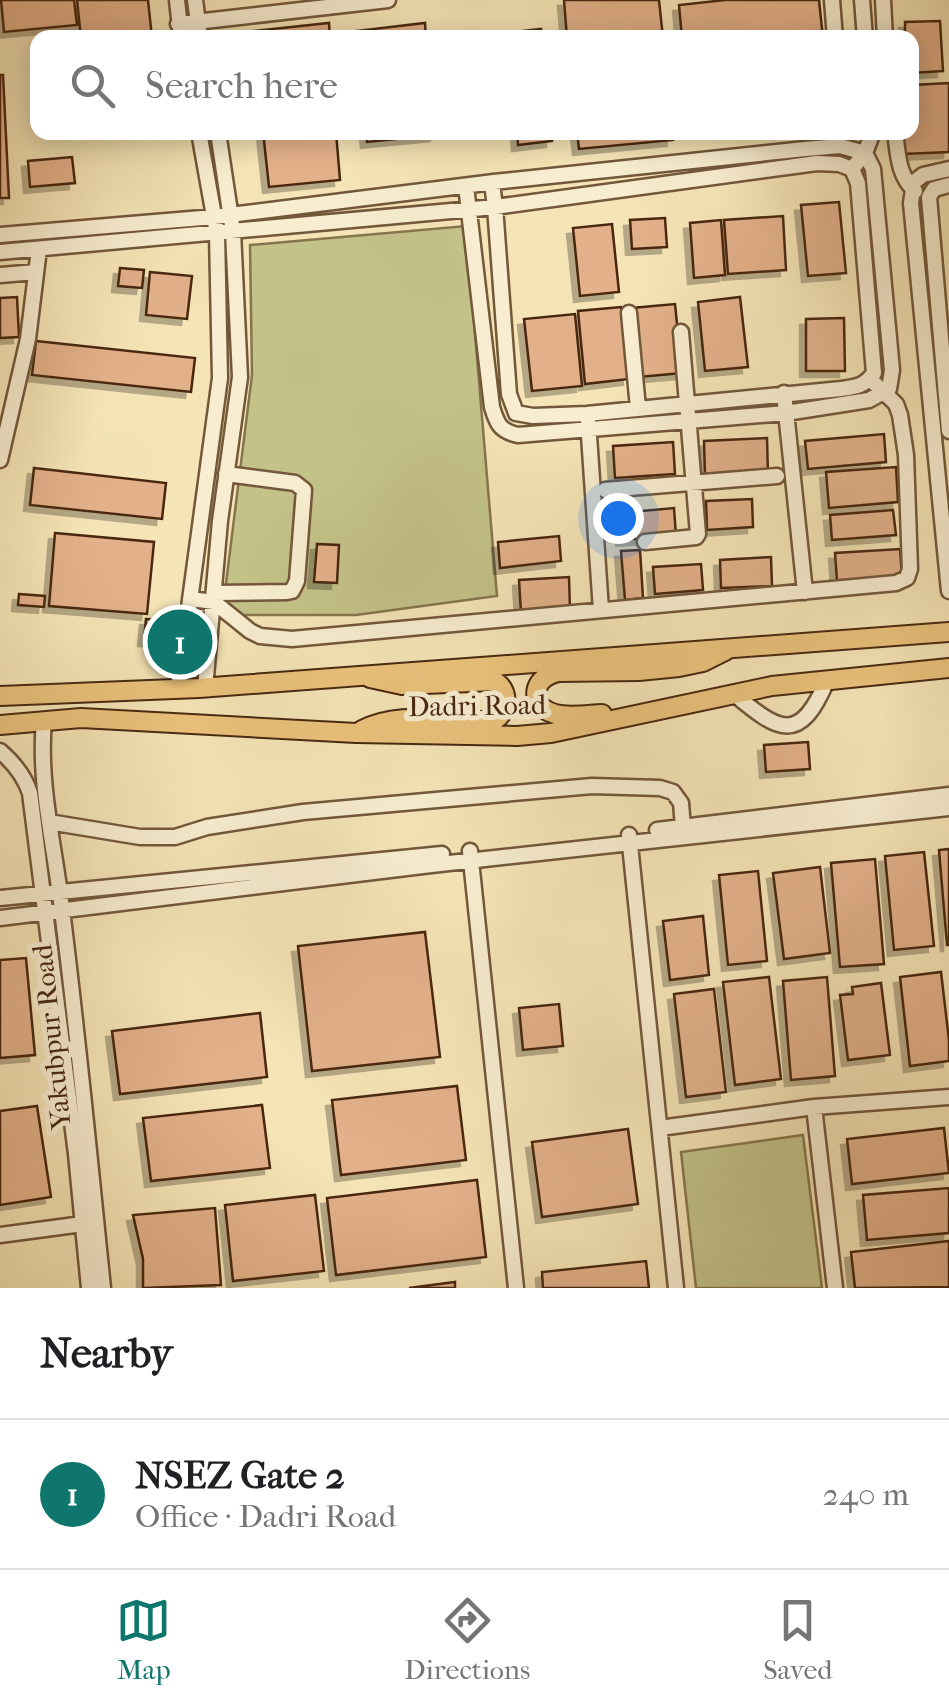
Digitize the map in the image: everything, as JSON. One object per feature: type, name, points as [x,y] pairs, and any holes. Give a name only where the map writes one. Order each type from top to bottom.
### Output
[{"type":"main road","name":"Dadri Road","points":[[0,696],[204,688],[949,632]]},
{"type":"main road","points":[[658,712],[558,715],[541,709],[537,688],[548,674],[679,667],[703,662],[731,648]]},
{"type":"main road","name":"Dadri Road","points":[[0,725],[81,718],[356,733],[517,736],[658,712],[734,693],[949,668]]},
{"type":"main road","points":[[356,733],[398,718],[495,720],[500,716],[506,694],[495,681],[402,685],[360,674]]},
{"type":"street","points":[[177,0],[179,30]]},
{"type":"street","points":[[195,0],[198,30],[388,0]]},
{"type":"street","points":[[832,0],[834,30]]},
{"type":"street","points":[[862,0],[865,30]]},
{"type":"street","points":[[883,0],[885,30]]},
{"type":"street","points":[[201,140],[221,227],[240,377],[204,688]]},
{"type":"street","points":[[219,140],[231,215]]},
{"type":"street","points":[[178,689],[220,378],[221,227],[231,215],[840,140],[866,153],[873,169],[892,370],[886,392],[869,400],[689,421],[588,422],[516,413],[495,419]]},
{"type":"street","points":[[852,169],[866,153],[870,140]]},
{"type":"street","points":[[897,140],[900,169],[911,189],[928,197]]},
{"type":"street","points":[[0,235],[221,227],[470,208],[495,206],[817,163],[840,164],[852,169],[858,183],[874,373],[868,382],[858,386],[638,408],[588,422],[518,435],[507,433],[499,427],[492,407],[470,208],[466,186]]},
{"type":"street","points":[[949,169],[922,175],[914,182],[910,204],[949,591]]},
{"type":"street","points":[[492,182],[509,394],[516,413]]},
{"type":"street","points":[[949,184],[928,197],[949,432]]},
{"type":"street","points":[[0,252],[221,227]]},
{"type":"street","points":[[0,460],[28,339],[39,249]]},
{"type":"street","points":[[0,275],[36,272]]},
{"type":"street","points":[[629,313],[638,408]]},
{"type":"street","points":[[645,542],[698,536],[681,332]]},
{"type":"street","points":[[215,597],[250,631],[278,639],[896,583],[907,578],[910,569],[906,454],[896,404],[870,378]]},
{"type":"street","points":[[784,392],[805,592]]},
{"type":"street","points":[[929,397],[946,396]]},
{"type":"street","points":[[588,422],[601,610]]},
{"type":"street","points":[[210,454],[229,457]]},
{"type":"street","points":[[190,599],[287,592],[292,591],[297,581],[304,490],[295,483],[226,474]]},
{"type":"street","points":[[605,490],[777,476]]},
{"type":"street","points":[[734,693],[763,718],[795,726],[817,704],[827,680]]},
{"type":"street","name":"Yakubpur Road","points":[[44,721],[43,758],[63,912],[90,1223],[89,1288]]},
{"type":"street","name":"Yakubpur Road","points":[[0,751],[15,765],[30,792],[102,1288]]},
{"type":"street","points":[[50,822],[140,836],[175,836],[303,812],[592,786],[660,788],[673,792],[680,803],[683,827]]},
{"type":"street","points":[[629,838],[683,827],[949,795]]},
{"type":"street","points":[[0,918],[471,856],[949,808]]},
{"type":"street","points":[[629,838],[676,1288]]},
{"type":"street","points":[[0,898],[471,856]]},
{"type":"street","points":[[471,856],[516,1288]]},
{"type":"street","points":[[660,1128],[814,1107],[949,1097]]},
{"type":"street","points":[[814,1107],[835,1288]]},
{"type":"street","points":[[0,1235],[90,1223]]},
{"type":"shaded area","points":[[466,226],[497,596],[356,615],[222,615],[252,375],[250,245]]},
{"type":"shaded area","points":[[803,1135],[822,1288],[696,1288],[681,1152]]},
{"type":"building","points":[[1,0],[74,0],[77,25],[4,32]]},
{"type":"building","points":[[77,0],[148,0],[151,30],[80,30]]},
{"type":"building","points":[[564,0],[659,0],[662,30],[566,30]]},
{"type":"building","points":[[725,0],[819,0],[822,30],[681,30],[679,5]]},
{"type":"building","points":[[940,21],[943,71],[919,73],[919,30],[905,30],[905,22]]},
{"type":"building","points":[[329,23],[329,30],[263,30]]},
{"type":"building","points":[[425,23],[425,30],[365,30]]},
{"type":"building","points":[[3,75],[9,198],[0,198]]},
{"type":"building","points":[[949,83],[949,152],[903,154],[902,140],[919,140],[919,85]]},
{"type":"building","points":[[264,140],[337,140],[340,180],[269,187]]},
{"type":"building","points":[[518,140],[552,140],[552,141],[518,145]]},
{"type":"building","points":[[578,140],[673,140],[579,149]]},
{"type":"building","points":[[72,157],[75,183],[30,187],[28,161]]},
{"type":"building","points":[[839,202],[846,273],[808,276],[801,205]]},
{"type":"building","points":[[783,216],[786,270],[728,274],[724,220]]},
{"type":"building","points":[[665,218],[667,247],[632,249],[630,220]]},
{"type":"building","points":[[721,220],[725,275],[694,278],[690,223]]},
{"type":"building","points":[[612,224],[619,292],[580,296],[573,228]]},
{"type":"building","points":[[120,268],[144,270],[142,288],[118,286]]},
{"type":"building","points":[[150,272],[192,276],[187,319],[146,315]]},
{"type":"building","points":[[17,297],[19,337],[0,338],[0,298]]},
{"type":"building","points":[[740,297],[748,367],[705,371],[698,302]]},
{"type":"building","points":[[675,304],[682,373],[639,377],[632,308]]},
{"type":"building","points":[[621,307],[629,379],[585,384],[578,311]]},
{"type":"building","points":[[575,314],[582,386],[532,391],[524,319]]},
{"type":"building","points":[[844,318],[845,371],[806,371],[806,319]]},
{"type":"building","points":[[36,341],[195,358],[191,392],[32,375]]},
{"type":"building","points":[[884,434],[886,462],[808,469],[805,441]]},
{"type":"building","points":[[767,438],[768,474],[705,476],[704,441]]},
{"type":"building","points":[[673,442],[675,474],[615,478],[613,446]]},
{"type":"building","points":[[896,467],[898,502],[829,508],[826,472]]},
{"type":"building","points":[[34,468],[166,483],[162,519],[30,505]]},
{"type":"building","points":[[752,499],[753,527],[707,530],[706,501]]},
{"type":"building","points":[[674,508],[676,536],[622,540],[620,513]]},
{"type":"building","points":[[893,510],[896,535],[832,540],[830,515]]},
{"type":"building","points":[[55,533],[154,542],[147,614],[49,606]]},
{"type":"building","points":[[559,536],[561,561],[500,568],[498,542]]},
{"type":"building","points":[[317,544],[339,545],[337,583],[314,582]]},
{"type":"building","points":[[900,549],[902,577],[837,581],[835,553]]},
{"type":"building","points":[[640,550],[643,598],[625,600],[621,551]]},
{"type":"building","points":[[771,557],[772,586],[721,588],[720,560]]},
{"type":"building","points":[[701,564],[703,590],[655,594],[653,567]]},
{"type":"building","points":[[569,577],[570,610],[521,613],[519,580]]},
{"type":"building","points":[[19,594],[45,596],[44,607],[18,605]]},
{"type":"building","points":[[146,619],[181,622],[180,641],[144,640]]},
{"type":"building","points":[[808,742],[810,769],[766,772],[764,745]]},
{"type":"building","points":[[949,849],[949,945],[947,945],[939,850]]},
{"type":"building","points":[[924,852],[934,946],[894,950],[885,856]]},
{"type":"building","points":[[875,859],[884,964],[840,967],[831,863]]},
{"type":"building","points":[[820,867],[830,953],[784,959],[773,873]]},
{"type":"building","points":[[758,871],[767,961],[728,965],[719,875]]},
{"type":"building","points":[[703,916],[709,975],[670,980],[663,921]]},
{"type":"building","points":[[425,932],[440,1057],[312,1071],[298,946]]},
{"type":"building","points":[[26,958],[35,1055],[0,1058],[0,960]]},
{"type":"building","points":[[941,972],[949,1061],[910,1066],[900,977]]},
{"type":"building","points":[[769,977],[781,1079],[735,1085],[723,982]]},
{"type":"building","points":[[827,977],[835,1076],[791,1080],[783,981]]},
{"type":"building","points":[[881,983],[890,1055],[848,1060],[840,995],[853,994],[852,987]]},
{"type":"building","points":[[714,989],[726,1092],[686,1097],[674,994]]},
{"type":"building","points":[[559,1004],[563,1046],[523,1050],[519,1008]]},
{"type":"building","points":[[260,1013],[267,1077],[120,1094],[112,1031]]},
{"type":"building","points":[[457,1086],[466,1160],[341,1175],[332,1100]]},
{"type":"building","points":[[262,1105],[270,1168],[151,1181],[143,1118]]},
{"type":"building","points":[[37,1106],[51,1197],[0,1205],[0,1111]]},
{"type":"building","points":[[944,1128],[949,1173],[852,1184],[847,1139]]},
{"type":"building","points":[[628,1129],[638,1204],[542,1217],[532,1142]]},
{"type":"building","points":[[477,1180],[486,1257],[336,1275],[327,1198]]},
{"type":"building","points":[[949,1188],[949,1233],[867,1240],[863,1195]]},
{"type":"building","points":[[315,1195],[324,1271],[233,1281],[225,1205]]},
{"type":"building","points":[[215,1208],[221,1285],[143,1288],[143,1259],[133,1215]]},
{"type":"building","points":[[949,1241],[949,1287],[855,1288],[851,1252]]},
{"type":"building","points":[[646,1261],[649,1288],[543,1288],[542,1272]]},
{"type":"building","points":[[455,1282],[455,1288],[409,1288]]},
{"type":"place","name":"NSEZ Gate 2","points":[[180,642]]}]
